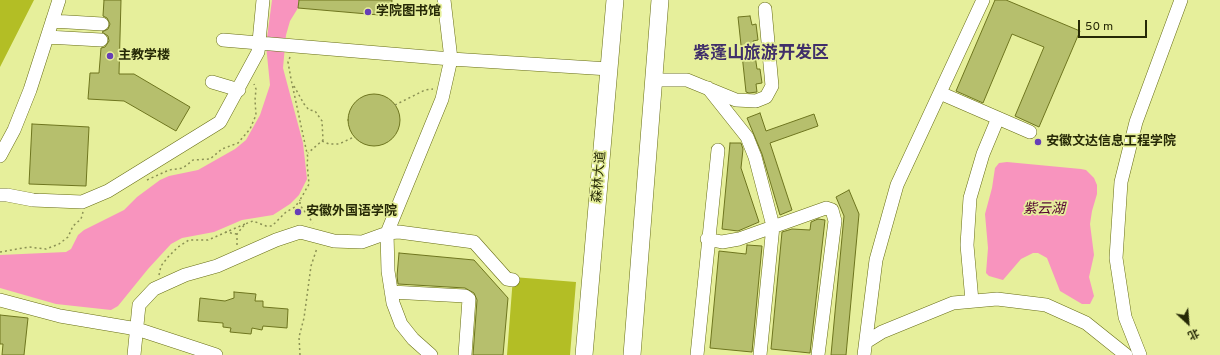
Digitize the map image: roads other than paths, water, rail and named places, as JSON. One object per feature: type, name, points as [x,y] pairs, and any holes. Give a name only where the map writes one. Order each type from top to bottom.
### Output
[{"type":"main road","name":"森林大道","points":[[584,355],[615,0]]},
{"type":"main road","points":[[632,355],[655,80],[660,0]]},
{"type":"street","points":[[0,156],[14,130],[30,90],[59,0]]},
{"type":"street","points":[[0,195],[33,200],[85,200],[108,191],[166,154],[197,138],[220,122],[258,52],[261,42],[263,0]]},
{"type":"street","points":[[431,355],[413,339],[401,324],[393,303],[388,271],[387,233],[442,99],[451,59],[444,0]]},
{"type":"street","points":[[864,355],[876,260],[897,185],[983,0]]},
{"type":"street","points":[[1140,355],[1125,317],[1116,258],[1121,182],[1136,122],[1181,0]]},
{"type":"street","points":[[655,80],[687,80],[736,100],[756,101],[766,97],[772,86],[765,9]]},
{"type":"street","points":[[52,21],[102,24]]},
{"type":"street","points":[[47,37],[101,40]]},
{"type":"street","points":[[224,40],[451,59],[609,69]]},
{"type":"street","points":[[212,82],[238,90]]},
{"type":"street","points":[[708,88],[746,137],[755,157],[773,226],[760,355]]},
{"type":"street","points":[[940,93],[1030,132]]},
{"type":"street","points":[[972,301],[967,245],[970,198],[983,154],[998,118]]},
{"type":"street","points":[[697,355],[707,239],[718,150]]},
{"type":"street","points":[[707,239],[722,242],[739,239],[826,208],[832,210],[835,221],[818,355]]},
{"type":"street","points":[[134,355],[139,305],[154,289],[185,275],[217,266],[276,240],[300,232],[334,241],[362,242],[387,233],[399,232],[474,242],[507,279],[513,280]]},
{"type":"street","points":[[391,292],[465,296],[469,300],[465,355]]},
{"type":"street","points":[[866,342],[882,332],[953,303],[997,299],[1046,305],[1086,323],[1126,355]]},
{"type":"street","points":[[0,300],[60,316],[137,329],[210,354]]},
{"type":"water","points":[[272,0],[299,0],[298,8],[290,21],[286,35],[283,68],[303,143],[307,179],[299,195],[290,204],[273,215],[242,220],[214,232],[182,238],[171,244],[148,269],[118,306],[111,310],[56,304],[0,288],[0,255],[66,252],[71,249],[78,235],[84,230],[124,210],[137,197],[160,180],[169,176],[198,170],[235,149],[246,140],[260,115],[270,85],[266,45]]},
{"type":"water","name":"紫云湖","points":[[1007,162],[1081,169],[1086,170],[1094,178],[1097,185],[1097,194],[1090,224],[1094,255],[1089,277],[1094,296],[1090,304],[1082,304],[1060,291],[1047,258],[1038,253],[1033,253],[1021,259],[1003,280],[989,276],[986,273],[988,248],[985,214],[992,188],[995,168],[999,163]]},
{"type":"place","name":"学院图书馆","points":[[368,12]]},
{"type":"place","name":"主教学楼","points":[[110,56]]},
{"type":"place","name":"安徽文达信息工程学院","points":[[1038,142]]},
{"type":"place","name":"安徽外国语学院","points":[[298,212]]},
{"type":"district","name":"紫蓬山旅游开发区","points":[[761,55]]}]
